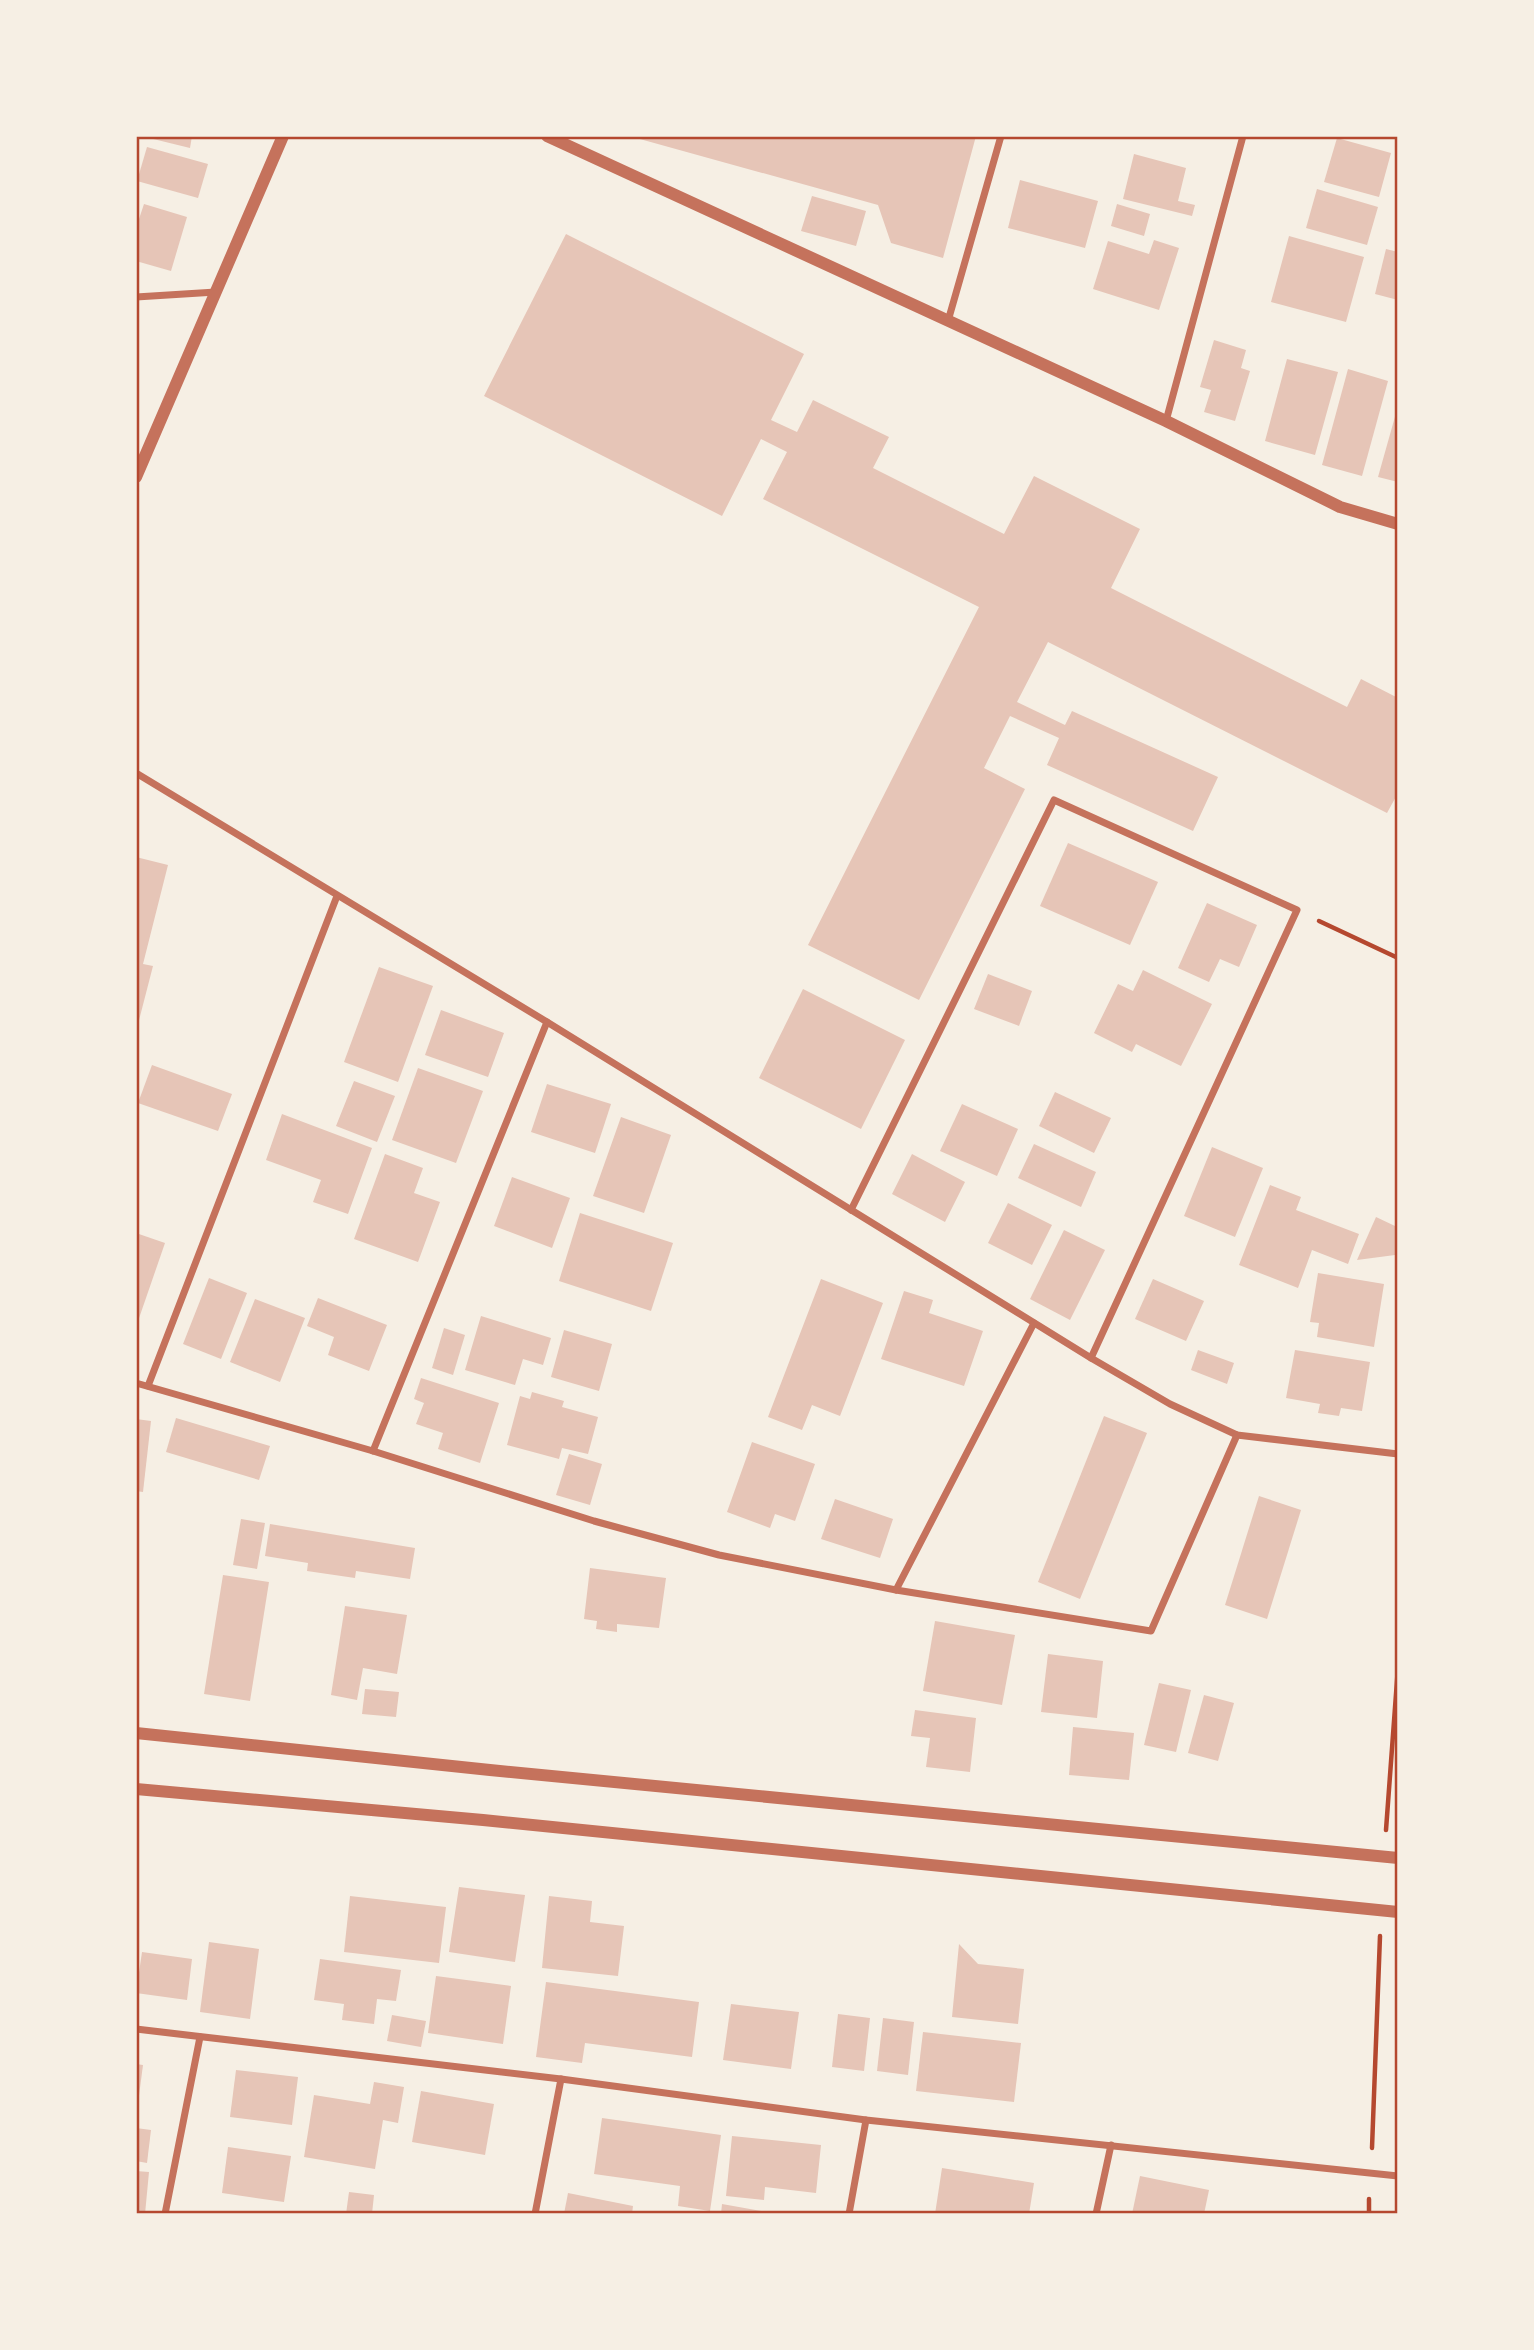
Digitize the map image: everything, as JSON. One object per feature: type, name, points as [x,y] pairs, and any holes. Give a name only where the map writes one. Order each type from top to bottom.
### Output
[{"type":"street","points":[[136,477],[283,136]]},
{"type":"street","points":[[547,136],[1166,421],[1340,507],[1398,524]]},
{"type":"street","points":[[948,321],[1001,136]]},
{"type":"street","points":[[1166,421],[1243,136]]},
{"type":"street","points":[[136,297],[217,292]]},
{"type":"street","points":[[136,773],[1170,1404],[1237,1435],[1398,1454]]},
{"type":"street","points":[[851,1210],[1054,800],[1297,910],[1091,1358]]},
{"type":"street","points":[[148,1386],[337,896]]},
{"type":"street","points":[[373,1451],[547,1022]]},
{"type":"street","points":[[896,1590],[1034,1323]]},
{"type":"street","points":[[136,1383],[373,1451],[594,1521],[719,1555],[896,1590],[1151,1631],[1237,1435]]},
{"type":"street","points":[[136,1733],[1398,1858]]},
{"type":"street","points":[[136,1789],[510,1823],[1398,1912]]},
{"type":"street","points":[[136,2029],[561,2079],[866,2120],[1398,2176]]},
{"type":"street","points":[[165,2214],[200,2037]]},
{"type":"street","points":[[536,2214],[561,2079]]},
{"type":"street","points":[[849,2214],[866,2120]]},
{"type":"street","points":[[1096,2214],[1111,2145]]},
{"type":"path","points":[[1297,910],[1398,958]]},
{"type":"path","points":[[1384,1857],[1398,1667]]},
{"type":"path","points":[[1368,2214],[1382,1910]]},
{"type":"building","points":[[141,136],[192,136],[190,148]]},
{"type":"building","points":[[629,136],[976,136],[943,258],[891,243],[878,205]]},
{"type":"building","points":[[1337,138],[1391,153],[1379,197],[1324,182]]},
{"type":"building","points":[[147,147],[208,164],[198,198],[137,181]]},
{"type":"building","points":[[1134,154],[1186,168],[1178,201],[1195,205],[1192,216],[1123,199]]},
{"type":"building","points":[[1020,180],[1098,201],[1085,248],[1008,228]]},
{"type":"building","points":[[1317,189],[1378,207],[1367,245],[1306,228]]},
{"type":"building","points":[[812,196],[866,211],[856,246],[801,231]]},
{"type":"building","points":[[144,204],[187,217],[171,271],[136,261],[136,228]]},
{"type":"building","points":[[1117,204],[1150,214],[1144,236],[1111,226]]},
{"type":"building","points":[[566,234],[804,354],[771,420],[797,432],[813,400],[889,437],[873,468],[1004,534],[1034,476],[1140,529],[1111,588],[1347,707],[1361,679],[1398,698],[1398,793],[1387,813],[1048,642],[1017,702],[1065,725],[1072,711],[1218,777],[1193,831],[1047,765],[1059,738],[1010,716],[984,768],[1025,789],[919,1000],[808,945],[979,607],[763,499],[787,452],[761,439],[722,516],[484,396]]},
{"type":"building","points":[[1289,236],[1364,257],[1346,322],[1271,302]]},
{"type":"building","points":[[1154,240],[1179,248],[1159,310],[1093,289],[1108,241],[1149,254]]},
{"type":"building","points":[[1386,249],[1398,252],[1398,300],[1375,294]]},
{"type":"building","points":[[1214,340],[1246,350],[1241,368],[1250,371],[1235,421],[1204,412],[1211,390],[1200,387]]},
{"type":"building","points":[[1287,359],[1338,372],[1315,455],[1265,441]]},
{"type":"building","points":[[1348,369],[1388,381],[1362,476],[1322,465]]},
{"type":"building","points":[[1398,406],[1398,482],[1378,477]]},
{"type":"building","points":[[1068,843],[1158,882],[1130,945],[1040,906]]},
{"type":"building","points":[[136,857],[168,865],[143,964],[153,966],[137,1028]]},
{"type":"building","points":[[1207,903],[1257,925],[1239,967],[1220,959],[1209,982],[1178,968]]},
{"type":"building","points":[[379,967],[433,986],[398,1082],[344,1062]]},
{"type":"building","points":[[1143,970],[1212,1004],[1181,1066],[1136,1044],[1132,1052],[1094,1033],[1118,984],[1133,991]]},
{"type":"building","points":[[988,974],[1032,991],[1019,1026],[974,1009]]},
{"type":"building","points":[[803,989],[905,1040],[861,1129],[759,1078]]},
{"type":"building","points":[[441,1010],[504,1033],[488,1077],[425,1055]]},
{"type":"building","points":[[152,1065],[232,1094],[218,1131],[138,1103]]},
{"type":"building","points":[[418,1068],[483,1091],[456,1163],[392,1140]]},
{"type":"building","points":[[354,1081],[395,1096],[377,1142],[336,1126]]},
{"type":"building","points":[[547,1084],[611,1104],[595,1153],[531,1132]]},
{"type":"building","points":[[1055,1092],[1111,1118],[1094,1153],[1039,1126]]},
{"type":"building","points":[[962,1104],[1018,1129],[997,1176],[940,1151]]},
{"type":"building","points":[[282,1114],[372,1148],[348,1214],[313,1202],[321,1180],[266,1160]]},
{"type":"building","points":[[621,1117],[671,1135],[644,1213],[593,1196]]},
{"type":"building","points":[[1034,1144],[1096,1172],[1081,1207],[1018,1178]]},
{"type":"building","points":[[1212,1147],[1263,1168],[1235,1237],[1184,1216]]},
{"type":"building","points":[[385,1154],[423,1168],[414,1193],[440,1202],[418,1262],[354,1239]]},
{"type":"building","points":[[912,1154],[965,1182],[945,1222],[892,1194]]},
{"type":"building","points":[[512,1177],[570,1198],[552,1248],[494,1226]]},
{"type":"building","points":[[1270,1185],[1301,1197],[1296,1210],[1359,1234],[1348,1264],[1312,1250],[1298,1288],[1239,1265]]},
{"type":"building","points":[[1008,1203],[1052,1225],[1032,1265],[988,1243]]},
{"type":"building","points":[[580,1213],[673,1243],[651,1311],[559,1281]]},
{"type":"building","points":[[1376,1217],[1395,1226],[1395,1255],[1357,1260]]},
{"type":"building","points":[[1064,1230],[1105,1250],[1070,1320],[1030,1299]]},
{"type":"building","points":[[136,1233],[165,1243],[137,1324],[136,1324]]},
{"type":"building","points":[[1318,1273],[1384,1284],[1374,1347],[1317,1337],[1319,1323],[1310,1322]]},
{"type":"building","points":[[209,1278],[247,1293],[221,1359],[183,1344]]},
{"type":"building","points":[[821,1279],[883,1303],[840,1416],[812,1405],[802,1430],[768,1417]]},
{"type":"building","points":[[1153,1279],[1204,1301],[1186,1341],[1135,1319]]},
{"type":"building","points":[[904,1291],[933,1300],[929,1313],[983,1331],[964,1386],[881,1359]]},
{"type":"building","points":[[318,1298],[387,1325],[369,1371],[328,1355],[334,1337],[307,1326]]},
{"type":"building","points":[[255,1299],[305,1318],[280,1382],[230,1362]]},
{"type":"building","points":[[481,1316],[551,1338],[543,1365],[523,1359],[515,1385],[465,1370]]},
{"type":"building","points":[[444,1328],[465,1335],[453,1375],[432,1368]]},
{"type":"building","points":[[564,1330],[612,1344],[599,1391],[551,1377]]},
{"type":"building","points":[[1198,1350],[1234,1363],[1227,1384],[1191,1370]]},
{"type":"building","points":[[1295,1350],[1370,1362],[1362,1411],[1341,1408],[1339,1416],[1318,1413],[1320,1404],[1286,1398]]},
{"type":"building","points":[[421,1378],[499,1403],[480,1463],[438,1449],[443,1433],[416,1424],[424,1403],[414,1399]]},
{"type":"building","points":[[532,1392],[564,1401],[562,1407],[598,1417],[588,1454],[562,1448],[559,1459],[507,1445],[520,1396],[530,1399]]},
{"type":"building","points":[[1104,1416],[1147,1433],[1080,1599],[1038,1582]]},
{"type":"building","points":[[176,1418],[270,1446],[259,1480],[166,1452]]},
{"type":"building","points":[[136,1419],[151,1421],[143,1492],[136,1491]]},
{"type":"building","points":[[752,1442],[815,1464],[795,1521],[775,1514],[770,1528],[727,1512]]},
{"type":"building","points":[[569,1454],[602,1464],[590,1505],[556,1495]]},
{"type":"building","points":[[1259,1496],[1301,1510],[1267,1619],[1225,1605]]},
{"type":"building","points":[[835,1499],[893,1519],[880,1558],[821,1539]]},
{"type":"building","points":[[241,1519],[265,1523],[257,1569],[233,1565]]},
{"type":"building","points":[[270,1524],[415,1548],[410,1579],[356,1571],[355,1578],[307,1571],[308,1563],[265,1556]]},
{"type":"building","points":[[590,1568],[666,1578],[659,1628],[617,1624],[617,1632],[596,1629],[597,1621],[584,1619]]},
{"type":"building","points":[[223,1575],[269,1582],[250,1701],[204,1694]]},
{"type":"building","points":[[345,1606],[407,1615],[397,1674],[363,1668],[357,1700],[331,1695]]},
{"type":"building","points":[[935,1621],[1015,1635],[1002,1705],[923,1691]]},
{"type":"building","points":[[1048,1654],[1103,1661],[1097,1718],[1041,1712]]},
{"type":"building","points":[[1159,1683],[1191,1690],[1176,1752],[1144,1745]]},
{"type":"building","points":[[365,1689],[399,1692],[396,1717],[362,1714]]},
{"type":"building","points":[[1204,1695],[1234,1703],[1218,1761],[1188,1753]]},
{"type":"building","points":[[915,1710],[976,1718],[970,1772],[926,1767],[930,1738],[911,1736]]},
{"type":"building","points":[[1073,1727],[1134,1733],[1129,1780],[1069,1775]]},
{"type":"building","points":[[459,1887],[525,1895],[515,1962],[449,1952]]},
{"type":"building","points":[[350,1896],[446,1907],[439,1963],[344,1952]]},
{"type":"building","points":[[549,1896],[592,1901],[590,1922],[624,1926],[618,1976],[542,1968]]},
{"type":"building","points":[[209,1942],[259,1949],[250,2019],[200,2012]]},
{"type":"building","points":[[959,1944],[978,1964],[1024,1969],[1018,2024],[952,2017]]},
{"type":"building","points":[[142,1952],[192,1959],[187,2000],[136,1993]]},
{"type":"building","points":[[320,1959],[401,1970],[396,2001],[377,1999],[374,2024],[342,2020],[344,2004],[314,2000]]},
{"type":"building","points":[[436,1976],[511,1986],[503,2044],[428,2033]]},
{"type":"building","points":[[546,1982],[699,2002],[692,2057],[585,2043],[582,2063],[536,2057]]},
{"type":"building","points":[[731,2004],[799,2012],[791,2069],[723,2060]]},
{"type":"building","points":[[838,2014],[870,2018],[864,2071],[832,2067]]},
{"type":"building","points":[[392,2015],[426,2021],[421,2047],[387,2041]]},
{"type":"building","points":[[883,2018],[914,2022],[908,2075],[877,2071]]},
{"type":"building","points":[[923,2032],[1021,2043],[1014,2102],[916,2091]]},
{"type":"building","points":[[136,2064],[143,2065],[138,2103],[136,2103]]},
{"type":"building","points":[[236,2070],[298,2077],[292,2125],[230,2117]]},
{"type":"building","points":[[374,2082],[404,2087],[398,2123],[383,2120],[375,2169],[304,2157],[314,2095],[370,2104]]},
{"type":"building","points":[[421,2091],[494,2104],[485,2155],[412,2142]]},
{"type":"building","points":[[602,2118],[721,2135],[710,2211],[678,2206],[680,2186],[594,2174]]},
{"type":"building","points":[[136,2128],[151,2130],[147,2163],[136,2161]]},
{"type":"building","points":[[732,2136],[821,2145],[816,2193],[765,2187],[764,2200],[726,2196]]},
{"type":"building","points":[[228,2147],[291,2156],[284,2202],[222,2193]]},
{"type":"building","points":[[942,2168],[1034,2183],[1029,2214],[935,2214]]},
{"type":"building","points":[[136,2171],[149,2172],[145,2214],[136,2214]]},
{"type":"building","points":[[1140,2176],[1209,2190],[1204,2214],[1132,2214]]},
{"type":"building","points":[[349,2192],[374,2195],[372,2214],[346,2214]]},
{"type":"building","points":[[568,2193],[633,2206],[632,2214],[564,2214]]},
{"type":"building","points":[[722,2204],[767,2212],[767,2214],[721,2214]]}]
